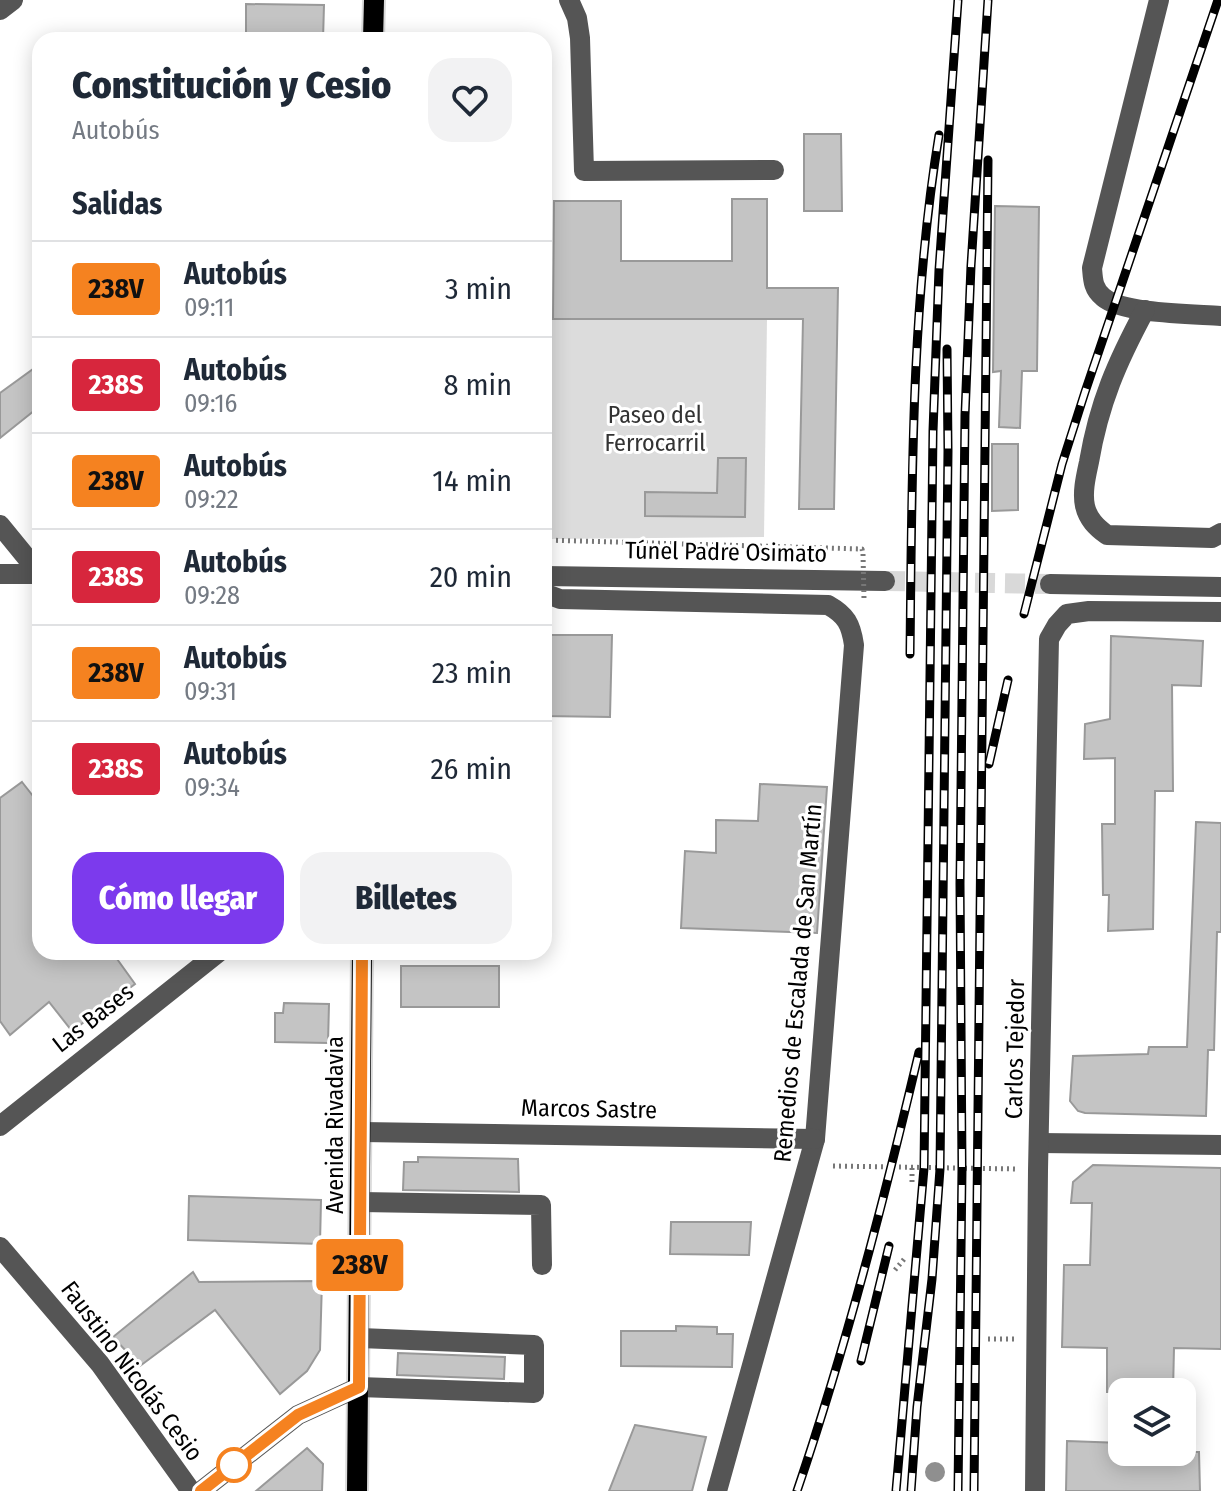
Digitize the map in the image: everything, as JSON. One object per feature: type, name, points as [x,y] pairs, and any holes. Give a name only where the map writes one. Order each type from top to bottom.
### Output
[{"type":"main road","points":[[373,32],[374,0]]},
{"type":"main road","name":"Avenida Rivadavia","points":[[357,1491],[362,960]]},
{"type":"street","points":[[0,10],[13,0]]},
{"type":"street","points":[[569,0],[577,18],[580,38],[584,171],[774,170]]},
{"type":"street","points":[[1159,0],[1092,268],[1094,286],[1104,299],[1132,309],[1221,316]]},
{"type":"street","points":[[1145,310],[1124,350],[1096,420],[1084,503],[1090,518],[1107,535],[1212,538],[1221,533]]},
{"type":"street","points":[[0,525],[32,564]]},
{"type":"street","points":[[0,574],[32,574]]},
{"type":"street","name":"Túnel Padre Osimato","points":[[552,576],[885,581]]},
{"type":"street","points":[[1050,584],[1221,587]]},
{"type":"street","name":"Remedios de Escalada de San Martín","points":[[552,596],[560,599],[828,605],[844,614],[851,628],[854,645],[815,1139],[717,1491]]},
{"type":"street","name":"Carlos Tejedor","points":[[1035,1491],[1049,639],[1067,614],[1089,611],[1221,612]]},
{"type":"street","name":"Las Bases","points":[[0,1126],[209,960]]},
{"type":"street","name":"Marcos Sastre","points":[[362,1132],[815,1139]]},
{"type":"street","points":[[1039,1143],[1221,1145]]},
{"type":"street","points":[[361,1202],[541,1205],[542,1265]]},
{"type":"street","name":"Faustino Nicolás Cesio","points":[[0,1247],[100,1364],[191,1491]]},
{"type":"street","points":[[201,1491],[298,1415],[359,1387],[534,1393],[534,1345],[360,1338]]},
{"type":"path","points":[[552,540],[862,549],[864,599]]},
{"type":"path","points":[[805,1181],[828,1184],[833,1165],[1038,1170]]},
{"type":"path","points":[[912,1168],[912,1182]]},
{"type":"path","points":[[895,1270],[905,1258]]},
{"type":"path","points":[[988,1339],[1011,1339]]},
{"type":"green space","name":"Paseo del Ferrocarril","points":[[552,318],[767,319],[764,537],[552,539]]},
{"type":"building","points":[[246,4],[324,5],[323,32],[246,32]]},
{"type":"building","points":[[804,134],[841,134],[842,211],[804,211]]},
{"type":"building","points":[[732,199],[767,199],[767,288],[838,288],[834,509],[799,509],[803,319],[553,319],[554,201],[621,201],[621,261],[732,261]]},
{"type":"building","points":[[995,206],[1039,207],[1037,371],[1022,371],[1020,428],[999,427],[1001,371],[993,372]]},
{"type":"building","points":[[32,370],[32,412],[0,438],[0,393]]},
{"type":"building","points":[[992,444],[1018,444],[1018,510],[992,511]]},
{"type":"building","points":[[718,458],[746,458],[745,517],[645,516],[645,492],[717,493]]},
{"type":"building","points":[[552,635],[612,635],[610,717],[552,716]]},
{"type":"building","points":[[1111,636],[1203,641],[1201,686],[1172,685],[1173,791],[1155,791],[1153,929],[1108,931],[1109,895],[1103,895],[1102,824],[1115,824],[1115,758],[1084,759],[1085,724],[1110,719]]},
{"type":"building","points":[[22,782],[32,795],[32,960],[118,960],[135,984],[72,1031],[49,1002],[10,1035],[0,1021],[0,798]]},
{"type":"building","points":[[760,784],[827,787],[817,933],[681,928],[685,851],[716,853],[716,820],[758,821]]},
{"type":"building","points":[[1196,822],[1221,823],[1221,932],[1217,932],[1214,1050],[1208,1050],[1206,1116],[1078,1111],[1070,1101],[1073,1056],[1148,1054],[1149,1047],[1187,1047]]},
{"type":"building","points":[[401,966],[499,966],[499,1007],[401,1007]]},
{"type":"building","points":[[284,1003],[329,1004],[328,1043],[275,1042],[275,1013],[283,1013]]},
{"type":"building","points":[[418,1157],[518,1159],[519,1192],[403,1190],[404,1162],[418,1162]]},
{"type":"building","points":[[1093,1165],[1221,1168],[1221,1349],[1174,1348],[1173,1378],[1108,1378],[1107,1392],[1107,1348],[1062,1347],[1064,1265],[1090,1265],[1092,1203],[1071,1203],[1073,1182]]},
{"type":"building","points":[[189,1196],[321,1200],[320,1244],[188,1240]]},
{"type":"building","points":[[671,1222],[751,1222],[749,1255],[670,1254]]},
{"type":"building","points":[[193,1272],[199,1282],[322,1281],[320,1350],[307,1371],[280,1394],[215,1310],[140,1366],[113,1337]]},
{"type":"building","points":[[676,1326],[717,1327],[717,1334],[733,1334],[732,1367],[621,1366],[621,1331],[676,1331]]},
{"type":"building","points":[[398,1353],[505,1357],[504,1379],[397,1375]]},
{"type":"building","points":[[635,1425],[706,1437],[692,1491],[609,1491]]},
{"type":"building","points":[[1067,1441],[1108,1442],[1108,1466],[1196,1466],[1196,1452],[1199,1452],[1200,1491],[1066,1491]]},
{"type":"building","points":[[307,1448],[323,1464],[322,1491],[256,1491]]},
{"type":"tunnel","points":[[885,581],[1050,584]]},
{"type":"railway","points":[[896,1491],[924,1168],[933,431],[939,270],[958,0]]},
{"type":"railway","points":[[958,1491],[965,415],[988,0]]},
{"type":"railway","points":[[1024,614],[1062,464],[1218,0]]},
{"type":"railway","points":[[910,654],[918,329],[939,135]]},
{"type":"railway","points":[[974,1491],[988,160]]},
{"type":"railway","points":[[911,1491],[940,1169],[947,349]]},
{"type":"railway","points":[[989,764],[1008,680]]},
{"type":"railway","points":[[797,1491],[863,1273],[919,1052]]},
{"type":"railway","points":[[861,1361],[889,1246]]},
{"type":"bus line","name":"238V","points":[[201,1491],[298,1415],[359,1387],[362,960]]}]
